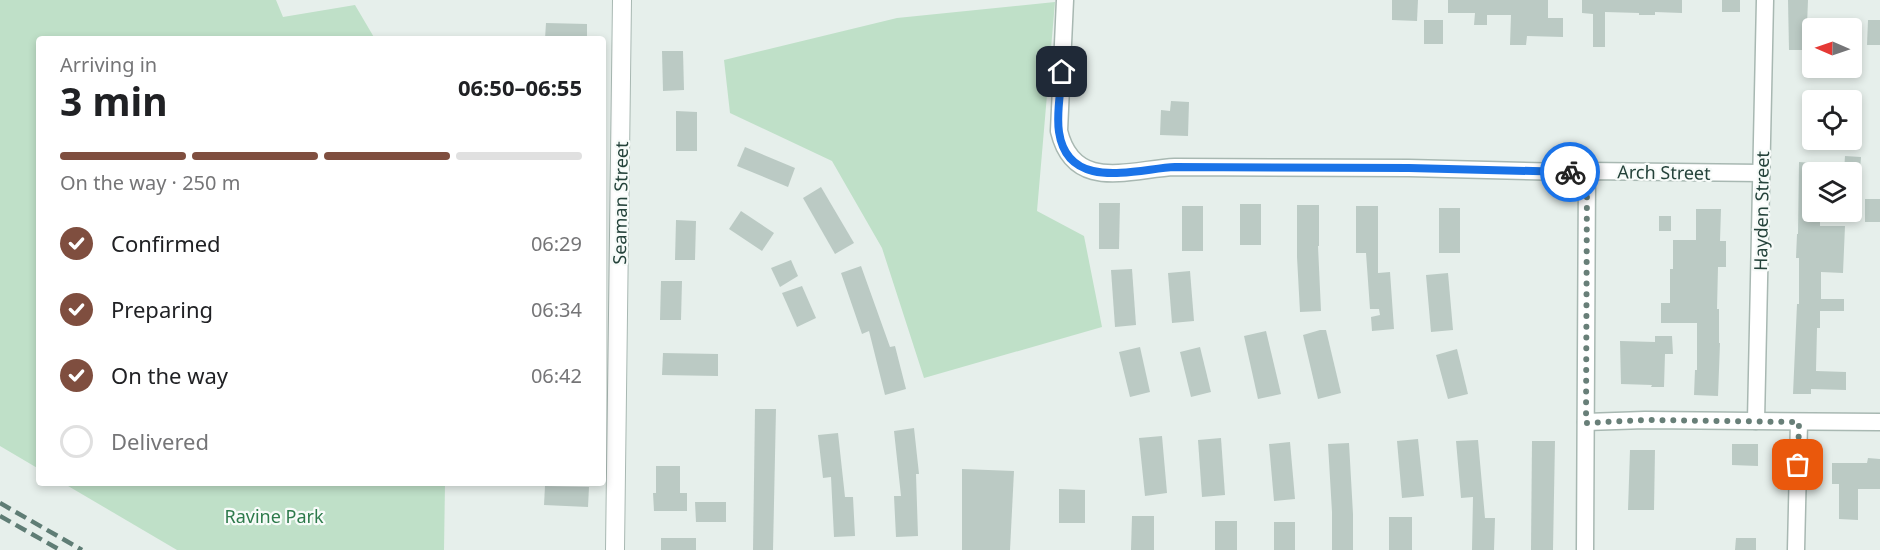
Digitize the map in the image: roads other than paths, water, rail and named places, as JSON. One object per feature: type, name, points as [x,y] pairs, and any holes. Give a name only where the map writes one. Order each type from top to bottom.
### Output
[{"type":"street","name":"Seaman Street","points":[[615,550],[622,0]]},
{"type":"street","name":"Arch Street","points":[[1065,0],[1058,118],[1062,145],[1077,164],[1096,172],[1136,172],[1152,168],[1175,167],[1761,173]]},
{"type":"street","name":"Hayden Street","points":[[1756,421],[1765,0]]},
{"type":"street","points":[[1585,550],[1587,171]]},
{"type":"street","points":[[1586,423],[1645,420],[1880,422]]},
{"type":"street","points":[[1796,550],[1799,422]]},
{"type":"railway","points":[[0,503],[82,550]]},
{"type":"railway","points":[[0,516],[60,550]]},
{"type":"park label","name":"Ravine Park","points":[[274,516]]}]
